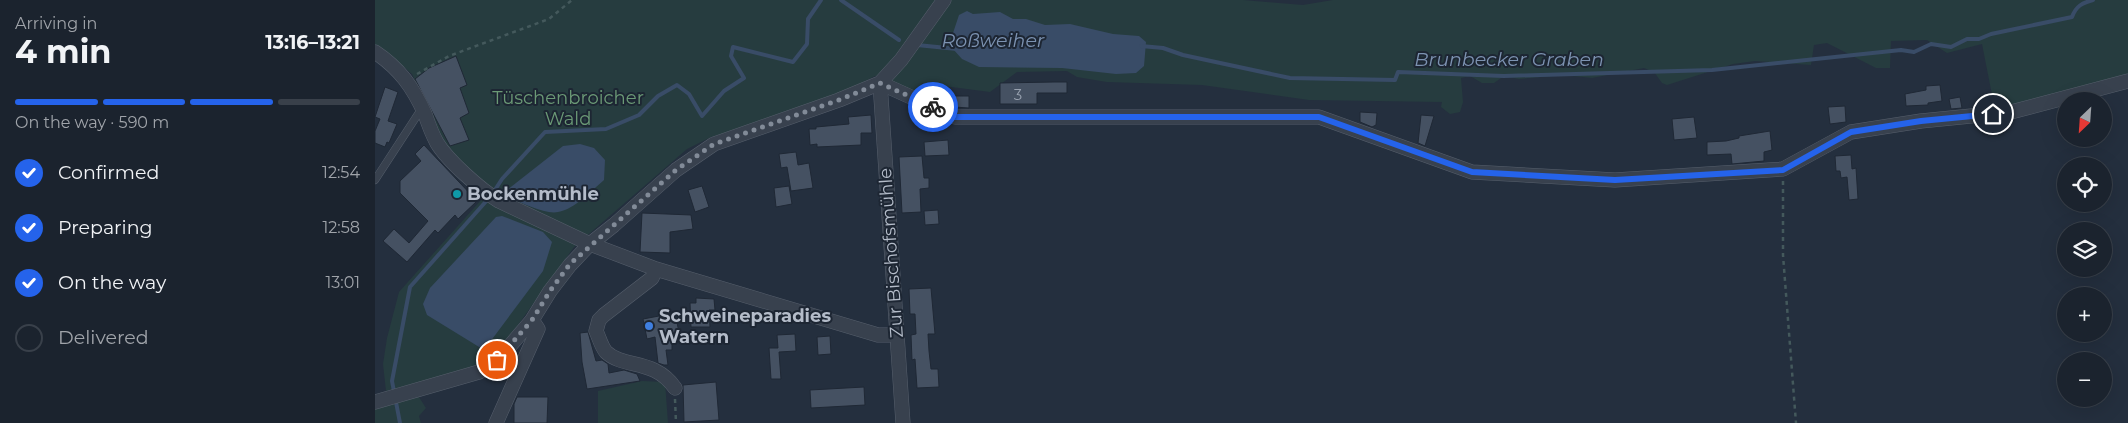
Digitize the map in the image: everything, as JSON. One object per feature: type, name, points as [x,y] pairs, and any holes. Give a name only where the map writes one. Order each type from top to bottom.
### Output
[{"type":"street","points":[[379,400],[479,372],[497,360],[532,320],[570,264],[590,244],[676,170],[714,144],[839,100],[880,83],[901,60],[944,0]]},
{"type":"street","points":[[375,52],[393,64],[408,81],[436,142],[485,193],[499,201],[590,244],[656,269],[878,335],[897,335]]},
{"type":"street","points":[[880,83],[955,117],[1319,117],[1472,172],[1615,180],[1783,170],[1851,132],[1921,121],[2011,112],[2128,81]]},
{"type":"street","name":"Zur Bischofsmühle","points":[[880,83],[903,423]]},
{"type":"street","points":[[656,269],[652,278],[599,320],[596,330],[606,351],[615,358],[652,369],[668,378],[675,388]]},
{"type":"street","points":[[497,423],[538,328],[532,320]]},
{"type":"lane","points":[[375,180],[422,108]]},
{"type":"path","points":[[408,81],[449,56],[549,19],[572,0]]},
{"type":"path","points":[[1783,170],[1783,255],[1796,423]]},
{"type":"path","points":[[675,388],[676,423]]},
{"type":"green space","name":"Tüschenbroicher Wald","points":[[375,0],[1243,0],[1303,5],[1333,0],[2128,0],[2128,79],[2072,92],[2057,92],[2057,96],[1995,110],[1982,44],[1947,53],[1927,40],[1891,41],[1890,68],[1876,68],[1827,43],[1814,45],[1811,65],[1755,61],[1733,64],[1667,85],[1662,83],[1654,72],[1644,68],[1592,78],[1564,75],[1519,79],[1504,76],[1494,83],[1482,83],[1470,76],[1461,78],[1463,102],[1460,112],[1450,114],[1441,107],[1442,102],[1309,100],[1202,85],[1107,82],[1077,77],[1067,71],[1017,72],[990,92],[921,83],[936,95],[936,107],[913,97],[887,78],[875,76],[848,90],[744,128],[711,137],[687,149],[574,247],[497,354],[477,368],[386,391],[383,364],[387,338],[399,292],[485,196],[495,201],[501,194],[492,189],[445,148],[412,74],[375,46]]},
{"type":"green space","points":[[642,381],[665,382],[668,423],[598,423],[598,391]]},
{"type":"green space","points":[[417,394],[426,408],[419,416],[421,423],[375,423],[375,407]]},
{"type":"water","name":"Roßweiher","points":[[967,11],[973,14],[1000,12],[1013,19],[1026,19],[1045,25],[1070,24],[1113,34],[1139,36],[1146,42],[1144,66],[1136,73],[1116,74],[1062,68],[979,67],[962,59],[953,49],[953,33],[959,15]]},
{"type":"water","points":[[580,144],[594,148],[605,160],[604,180],[571,207],[558,212],[545,211],[502,194],[563,146]]},
{"type":"water","points":[[502,216],[543,232],[552,242],[543,271],[484,350],[427,315],[423,304],[430,288],[496,217]]},
{"type":"building","points":[[456,56],[467,85],[460,88],[469,113],[460,118],[469,140],[450,146],[415,79],[429,68]]},
{"type":"building","points":[[1067,82],[1067,93],[1037,93],[1037,104],[1000,104],[1000,83]]},
{"type":"building","points":[[1940,85],[1942,101],[1928,103],[1928,105],[1906,106],[1905,94],[1926,90],[1926,86]]},
{"type":"building","points":[[385,87],[398,92],[388,121],[397,124],[389,143],[387,142],[385,147],[375,143],[375,131],[380,119],[375,117]]},
{"type":"building","points":[[954,96],[969,96],[969,108],[954,107]]},
{"type":"building","points":[[1960,97],[1962,108],[1951,109],[1949,99]]},
{"type":"building","points":[[1845,106],[1846,122],[1830,124],[1828,107]]},
{"type":"building","points":[[1360,112],[1377,113],[1376,125],[1372,127],[1360,122]]},
{"type":"building","points":[[871,115],[872,133],[861,133],[861,145],[817,147],[817,144],[810,145],[809,129],[849,124],[848,117]]},
{"type":"building","points":[[1421,115],[1434,116],[1425,146],[1418,143]]},
{"type":"building","points":[[1694,117],[1697,138],[1674,140],[1672,119]]},
{"type":"building","points":[[1770,131],[1772,150],[1764,152],[1764,161],[1732,164],[1731,154],[1707,155],[1707,142],[1726,141],[1739,138],[1739,136]]},
{"type":"building","points":[[948,140],[949,155],[925,156],[924,142]]},
{"type":"building","points":[[424,145],[477,201],[458,219],[455,215],[438,233],[435,230],[407,262],[383,241],[394,229],[409,243],[428,221],[400,193],[400,181],[421,161],[415,154]]},
{"type":"building","points":[[796,152],[798,165],[809,163],[813,188],[791,191],[787,167],[781,168],[779,154]]},
{"type":"building","points":[[1851,155],[1852,169],[1856,168],[1858,199],[1849,200],[1847,177],[1841,178],[1840,171],[1836,171],[1835,156]]},
{"type":"building","points":[[922,156],[924,178],[929,178],[929,188],[920,189],[921,212],[902,213],[899,157]]},
{"type":"building","points":[[702,186],[709,207],[695,212],[688,190]]},
{"type":"building","points":[[789,186],[792,204],[776,207],[774,188]]},
{"type":"building","points":[[938,210],[939,224],[925,225],[924,211]]},
{"type":"building","points":[[642,213],[691,215],[693,229],[670,232],[670,253],[640,252]]},
{"type":"building","points":[[931,288],[935,334],[928,334],[929,351],[931,369],[938,369],[939,387],[917,388],[915,359],[912,360],[911,335],[916,334],[915,314],[910,314],[909,289]]},
{"type":"building","points":[[696,298],[714,299],[715,310],[709,310],[710,327],[691,327],[690,303],[696,303]]},
{"type":"building","points":[[675,313],[680,337],[672,338],[672,350],[666,350],[668,365],[664,365],[658,363],[655,337],[647,339],[643,319]]},
{"type":"building","points":[[588,332],[596,361],[602,360],[608,364],[609,373],[624,370],[637,374],[640,381],[587,389],[582,362],[580,333]]},
{"type":"building","points":[[795,334],[796,351],[779,352],[781,379],[771,379],[769,348],[778,348],[777,335]]},
{"type":"building","points":[[830,336],[831,354],[818,355],[817,337]]},
{"type":"building","points":[[716,382],[719,420],[684,422],[683,385]]},
{"type":"building","points":[[864,387],[865,405],[811,408],[810,390]]},
{"type":"building","points":[[517,397],[548,397],[547,423],[514,423],[514,404]]},
{"type":"waterway","points":[[493,193],[502,179],[545,132],[606,129],[639,115],[658,96],[677,85],[689,94],[702,116],[724,91],[744,78],[731,56],[733,47],[793,62],[807,44],[808,19],[821,0]]},
{"type":"waterway","name":"Brunbecker Graben","points":[[841,0],[899,40]]},
{"type":"waterway","name":"Brunbecker Graben","points":[[1141,46],[1163,48],[1183,55],[1290,78],[1395,80],[1398,72],[1504,76],[1712,70],[1901,50],[1914,52],[1931,44],[1951,47],[1967,39],[1979,39],[1991,34],[2072,17],[2075,10],[2086,2],[2093,0]]},
{"type":"waterway","name":"Brunbecker Graben","points":[[917,45],[957,49]]},
{"type":"waterway","points":[[400,423],[392,381],[410,287],[489,198]]},
{"type":"way so far","points":[[497,360],[514,344],[570,264],[590,244],[615,225],[676,170],[714,144],[839,100],[880,83],[933,107]]},
{"type":"place","name":"Bockenmühle","points":[[457,194]]},
{"type":"place","name":"Schweineparadies Watern","points":[[649,326]]},
{"type":"route","points":[[933,107],[955,117],[1319,117],[1472,172],[1615,180],[1783,170],[1800,158],[1851,132],[1921,121],[1993,114]]}]
